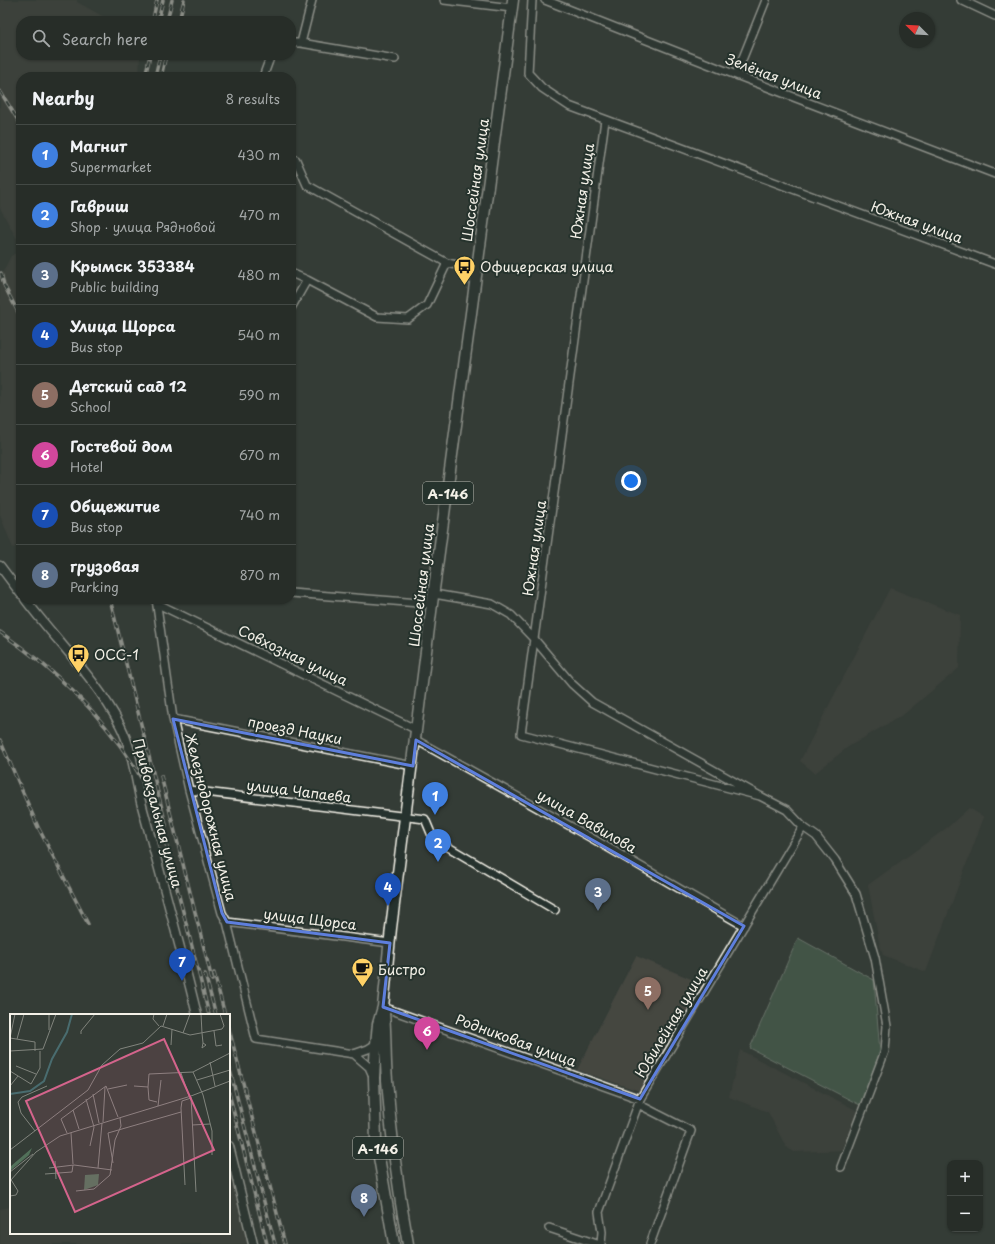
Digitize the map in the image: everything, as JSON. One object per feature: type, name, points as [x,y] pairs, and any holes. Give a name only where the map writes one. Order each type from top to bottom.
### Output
[{"type":"highway","name":"Шоссейная улица","points":[[383,1007],[433,599],[513,4]]},
{"type":"highway","name":"А-146","points":[[383,1007],[378,1024],[374,1078],[376,1140],[394,1244]]},
{"type":"highway","name":"А-146","points":[[383,1007],[392,1140],[399,1196],[408,1244]]},
{"type":"main road","points":[[0,566],[16,587]]},
{"type":"main road","name":"Привокзальная улица","points":[[29,604],[48,630],[88,677],[113,713],[126,738],[197,1014]]},
{"type":"main road","points":[[230,1150],[253,1244]]},
{"type":"street","points":[[301,43],[312,0]]},
{"type":"street","points":[[444,0],[513,4]]},
{"type":"street","name":"Южная улица","points":[[532,0],[528,73],[542,88],[569,106],[995,264]]},
{"type":"street","name":"Зелёная улица","points":[[545,0],[736,76],[995,174]]},
{"type":"street","points":[[736,76],[766,0]]},
{"type":"street","points":[[961,0],[995,16]]},
{"type":"street","points":[[296,42],[395,59]]},
{"type":"street","points":[[265,72],[269,60]]},
{"type":"street","name":"Южная улица","points":[[605,120],[521,734],[760,796]]},
{"type":"street","points":[[296,160],[307,185],[447,264],[477,269]]},
{"type":"street","points":[[296,275],[377,317],[408,319],[427,305],[447,264]]},
{"type":"street","points":[[296,299],[307,280]]},
{"type":"street","points":[[296,593],[433,599],[492,604],[511,615],[535,640],[572,684],[592,702],[787,810],[803,827],[816,836],[835,860],[856,894],[875,958],[887,1026],[885,1051],[841,1167]]},
{"type":"street","name":"Железнодорожная улица","points":[[157,604],[173,719],[189,790],[222,913],[227,922],[256,1039],[354,1054]]},
{"type":"street","name":"Совхозная улица","points":[[163,604],[417,735]]},
{"type":"street","name":"проезд Науки","points":[[173,719],[413,766]]},
{"type":"street","name":"улица Вавилова","points":[[417,735],[744,926]]},
{"type":"street","name":"улица Чапаева","points":[[189,790],[406,818],[425,819],[432,838],[555,910]]},
{"type":"street","name":"Юбилейная улица","points":[[601,1244],[602,1232],[599,1212],[639,1101],[803,827]]},
{"type":"street","name":"улица Щорса","points":[[227,922],[390,943]]},
{"type":"street","name":"Родниковая улица","points":[[383,1007],[639,1101],[691,1131],[650,1244]]},
{"type":"street","points":[[374,1078],[369,1067],[354,1054],[368,1049],[376,1044]]},
{"type":"street","points":[[548,1228],[597,1244]]},
{"type":"highlighted area","points":[[173,719],[413,766],[416,740],[744,926],[640,1099],[383,1007],[390,943],[227,922],[222,913]]},
{"type":"shaded area","points":[[0,0],[77,0],[77,2],[102,16],[16,16],[16,60],[140,60],[139,72],[16,72],[16,237],[0,208]]},
{"type":"shaded area","points":[[16,253],[16,546],[13,548],[0,515],[0,272],[3,272],[11,256]]},
{"type":"shaded area","points":[[890,588],[960,615],[959,668],[904,714],[848,747],[815,773],[800,761]]},
{"type":"shaded area","points":[[969,808],[984,817],[926,972],[883,955],[868,885],[948,827]]},
{"type":"shaded area","points":[[636,956],[703,984],[639,1091],[577,1070]]},
{"type":"shaded area","points":[[740,1050],[858,1111],[855,1130],[846,1150],[794,1152],[786,1147],[768,1112],[729,1097]]},
{"type":"shaded area","points":[[230,1167],[250,1244],[0,1244],[0,1209],[10,1207],[10,1234],[230,1234]]},
{"type":"green space","points":[[798,938],[874,980],[880,1052],[860,1105],[750,1048]]},
{"type":"railway","points":[[154,16],[157,0]]},
{"type":"railway","points":[[159,16],[163,0]]},
{"type":"railway","points":[[168,16],[172,0]]},
{"type":"railway","points":[[180,16],[184,0]]},
{"type":"railway","points":[[146,72],[149,60]]},
{"type":"railway","points":[[156,72],[159,60]]},
{"type":"railway","points":[[162,72],[165,60]]},
{"type":"railway","points":[[0,91],[16,117]]},
{"type":"railway","points":[[1,273],[4,285],[16,308]]},
{"type":"railway","points":[[111,604],[166,825]]},
{"type":"railway","points":[[0,632],[39,661],[74,692],[106,727],[134,766],[142,780],[156,810],[161,826],[209,1014]]},
{"type":"railway","points":[[0,740],[38,827],[88,924]]},
{"type":"railway","points":[[161,776],[212,980]]},
{"type":"railway","points":[[214,973],[225,1014]]},
{"type":"railway","points":[[205,974],[216,1014]]},
{"type":"railway","points":[[230,1033],[285,1244]]},
{"type":"railway","points":[[230,1070],[275,1244]]},
{"type":"railway","points":[[230,1097],[267,1244]]},
{"type":"place","name":"Офицерская улица","points":[[465,286]]},
{"type":"place","name":"ОСС-1","points":[[79,674]]},
{"type":"place","name":"Магнит","points":[[435,815]]},
{"type":"place","name":"Гавриш","points":[[438,862]]},
{"type":"place","name":"Улица Щорса","points":[[388,906]]},
{"type":"place","name":"Крымск 353384","points":[[598,911]]},
{"type":"place","name":"Общежитие","points":[[182,981]]},
{"type":"place","name":"Бистро","points":[[362,988]]},
{"type":"place","name":"Детский сад 12","points":[[648,1010]]},
{"type":"place","name":"Гостевой дом","points":[[427,1050]]},
{"type":"place","name":"грузовая","points":[[364,1217]]}]
